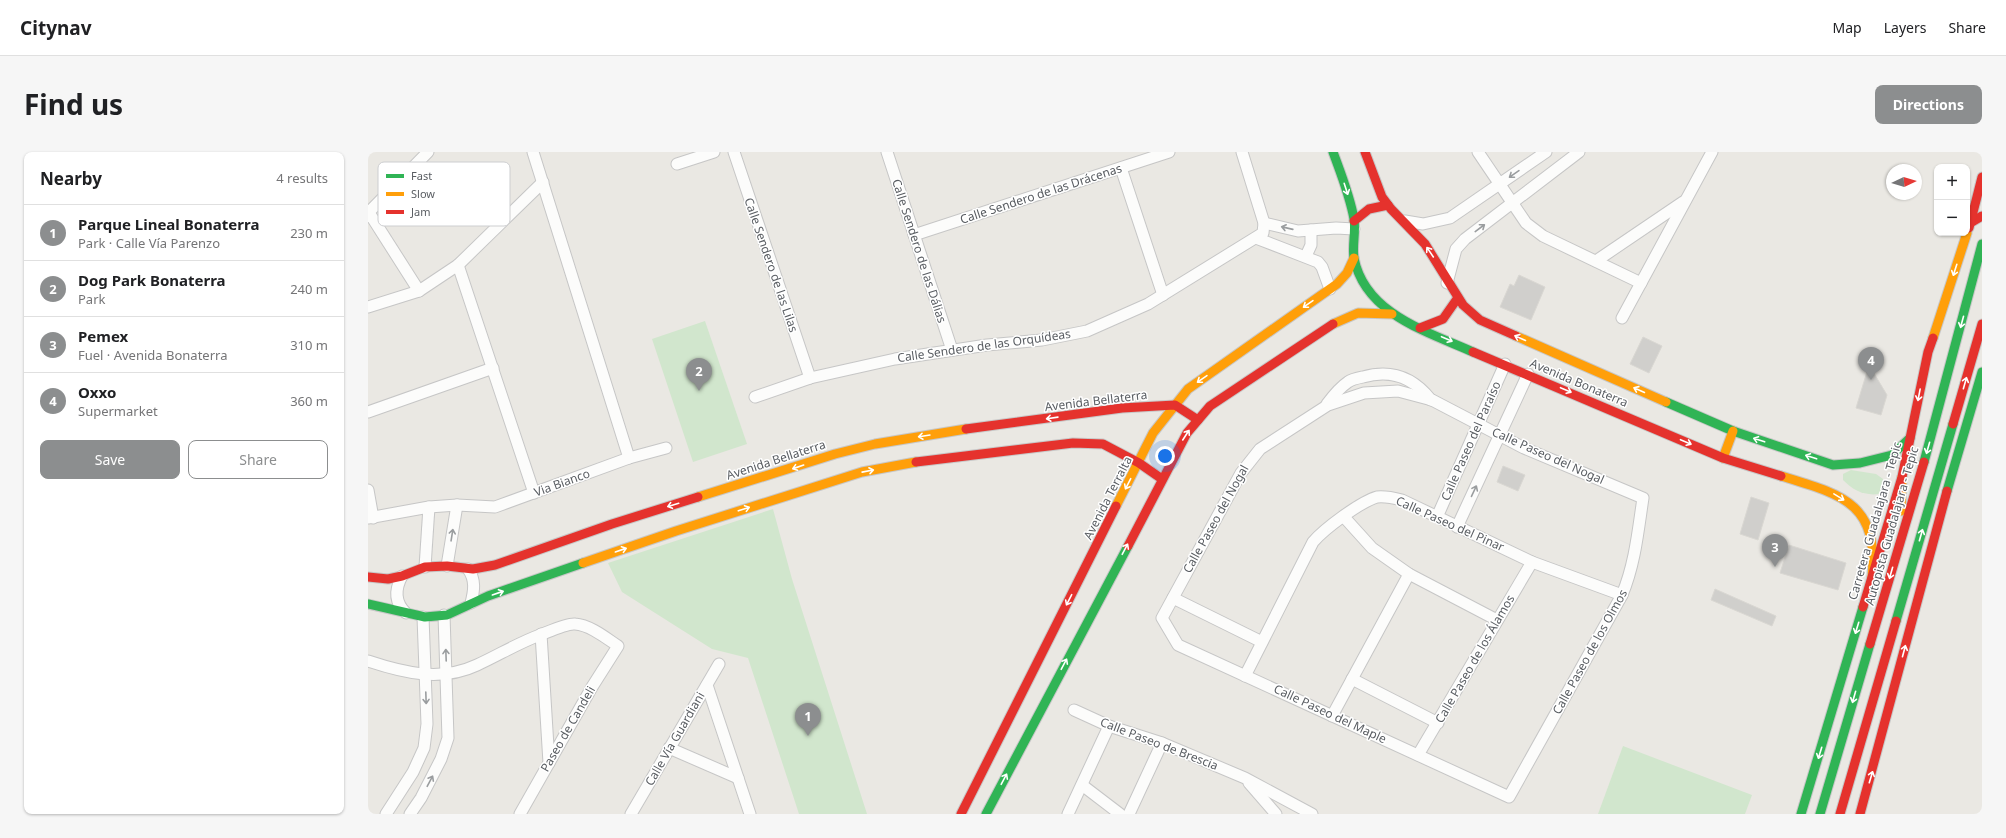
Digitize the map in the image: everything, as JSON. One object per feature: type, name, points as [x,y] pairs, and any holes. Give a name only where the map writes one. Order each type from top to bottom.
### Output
[{"type":"main road","name":"Avenida Bonaterra","points":[[1333,152],[1354,225],[1354,258],[1365,286],[1384,308],[1411,325],[1723,458],[1827,483],[1852,505],[1866,521],[1872,540],[1874,556],[1872,578]]},
{"type":"main road","name":"Avenida Bonaterra","points":[[1365,152],[1377,187],[1388,205],[1429,250],[1457,298],[1467,310],[1480,320],[1733,432],[1833,465],[1860,463],[1892,455],[1910,438]]},
{"type":"main road","name":"Carretera Guadalajara - Tepic","points":[[1970,223],[1982,177]]},
{"type":"main road","points":[[1354,225],[1362,212],[1370,208],[1388,205]]},
{"type":"main road","points":[[1970,223],[1982,216]]},
{"type":"main road","name":"Carretera Guadalajara - Tepic","points":[[1802,814],[1902,477],[1928,352],[1966,236]]},
{"type":"main road","name":"Autopista Guadalajara - Tepic","points":[[1820,814],[1939,410],[1982,244]]},
{"type":"main road","name":"Avenida Terralta","points":[[961,814],[1153,433],[1188,390],[1338,284],[1347,273],[1354,258]]},
{"type":"main road","points":[[1420,328],[1437,324],[1449,314],[1457,298]]},
{"type":"main road","points":[[986,814],[1187,433],[1210,406],[1339,320],[1358,313],[1392,314]]},
{"type":"main road","points":[[1840,814],[1982,324]]},
{"type":"main road","points":[[1860,814],[1937,527],[1982,372]]},
{"type":"main road","points":[[1175,405],[1198,420]]},
{"type":"main road","name":"Avenida Bellaterra","points":[[368,577],[388,578],[402,576],[425,567],[447,566],[468,569],[495,565],[612,524],[835,454],[875,444],[1122,408],[1175,405]]},
{"type":"main road","points":[[1723,458],[1733,432]]},
{"type":"main road","points":[[368,604],[423,617],[438,617],[458,612],[471,603],[623,549],[862,472],[930,459],[1073,443],[1103,444],[1139,463],[1162,479]]},
{"type":"main road","points":[[1827,483],[1833,465]]},
{"type":"main road","points":[[1902,477],[1903,489],[1900,517],[1902,534]]},
{"type":"main road","points":[[1934,491],[1937,527]]},
{"type":"street","points":[[418,162],[428,152]]},
{"type":"street","points":[[533,152],[629,458]]},
{"type":"street","points":[[677,164],[714,152]]},
{"type":"street","name":"Calle Sendero de las Lilas","points":[[734,152],[810,378]]},
{"type":"street","name":"Calle Sendero de las Dálias","points":[[887,152],[952,350]]},
{"type":"street","name":"Calle Sendero de las Drácenas","points":[[914,236],[1169,152]]},
{"type":"street","points":[[1242,152],[1261,231],[1318,262],[1322,267],[1330,289]]},
{"type":"street","points":[[1478,152],[1526,223],[1543,236],[1641,283]]},
{"type":"street","points":[[1404,222],[1423,224],[1450,218],[1546,152]]},
{"type":"street","points":[[1448,283],[1456,249],[1466,239],[1579,152]]},
{"type":"street","points":[[1622,318],[1712,152]]},
{"type":"street","points":[[1121,168],[1163,295]]},
{"type":"street","points":[[510,214],[542,182]]},
{"type":"street","points":[[1596,261],[1686,200]]},
{"type":"street","points":[[378,201],[368,211],[419,291]]},
{"type":"street","points":[[1261,231],[1298,231],[1354,225]]},
{"type":"street","points":[[368,307],[419,291],[458,265],[497,226]]},
{"type":"street","points":[[1306,256],[1311,245],[1311,230]]},
{"type":"street","name":"Calle Sendero de las Orquídeas","points":[[755,397],[810,378],[895,359],[952,350],[1042,340],[1087,331],[1148,304],[1261,231]]},
{"type":"street","points":[[458,265],[534,493]]},
{"type":"street","name":"Calle Paseo del Paraíso","points":[[1437,517],[1505,364]]},
{"type":"street","points":[[368,412],[492,368]]},
{"type":"street","name":"Calle Paseo del Nogal","points":[[1325,406],[1339,389],[1350,381],[1370,375],[1391,374],[1409,379],[1422,388],[1432,400]]},
{"type":"street","name":"Calle Paseo del Paraíso","points":[[1457,526],[1528,374]]},
{"type":"street","name":"Calle Paseo del Nogal","points":[[1162,618],[1241,472],[1253,456],[1260,449],[1325,406],[1352,396],[1398,390],[1432,400],[1524,448],[1643,498]]},
{"type":"street","name":"Via Bianco","points":[[370,518],[429,507],[457,505],[495,508],[629,458],[666,448]]},
{"type":"street","points":[[368,490],[370,518]]},
{"type":"street","name":"Calle Paseo del Pinar","points":[[1245,676],[1313,542],[1322,531],[1370,500],[1383,497],[1402,500],[1532,562],[1622,596]]},
{"type":"street","name":"Calle Paseo de los Olmos","points":[[1509,797],[1622,596],[1629,579],[1634,557],[1643,498]]},
{"type":"street","points":[[447,566],[457,505]]},
{"type":"street","points":[[425,567],[429,507]]},
{"type":"street","points":[[1344,517],[1372,548],[1409,574],[1497,620]]},
{"type":"street","name":"Calle Paseo de los Álamos","points":[[1418,755],[1532,562]]},
{"type":"street","points":[[468,569],[472,574],[474,582],[474,591],[471,603]]},
{"type":"street","points":[[1332,716],[1409,574]]},
{"type":"street","points":[[402,576],[396,596],[400,608],[406,613]]},
{"type":"street","points":[[1173,598],[1262,642]]},
{"type":"street","points":[[410,814],[421,798],[441,759],[448,738],[444,615]]},
{"type":"street","points":[[386,814],[413,772],[424,748],[427,724],[423,617]]},
{"type":"street","name":"Calle Paseo del Maple","points":[[1162,618],[1178,645],[1509,797]]},
{"type":"street","name":"Paseo de Candeli","points":[[520,814],[592,687],[618,646],[590,629],[574,624],[541,634]]},
{"type":"street","points":[[368,661],[396,670],[425,675],[446,674],[476,665],[506,648],[541,634],[549,763]]},
{"type":"street","name":"Calle Vía Guardiani","points":[[632,814],[668,748],[719,664]]},
{"type":"street","points":[[1352,678],[1438,723]]},
{"type":"street","points":[[706,685],[750,814]]},
{"type":"street","name":"Calle Paseo de Brescia","points":[[1074,710],[1109,726],[1162,743],[1245,778],[1312,814]]},
{"type":"street","points":[[1068,814],[1109,726]]},
{"type":"street","points":[[1129,814],[1162,743]]},
{"type":"street","points":[[668,748],[738,778]]},
{"type":"street","name":"Calle Paseo de Brescia","points":[[1245,778],[1276,814]]},
{"type":"street","points":[[1082,785],[1120,814]]},
{"type":"green space","points":[[705,321],[747,444],[693,462],[652,339]]},
{"type":"green space","points":[[1851,470],[1876,474],[1883,479],[1883,489],[1879,494],[1859,492],[1843,480],[1843,474]]},
{"type":"green space","points":[[773,509],[792,579],[867,814],[799,814],[748,658],[712,649],[622,592],[608,563]]},
{"type":"green space","points":[[1623,746],[1752,795],[1745,814],[1598,814]]},
{"type":"building","points":[[1519,275],[1545,287],[1531,320],[1500,307],[1510,284],[1514,286]]},
{"type":"building","points":[[1643,337],[1662,346],[1649,373],[1630,364]]},
{"type":"building","points":[[1869,365],[1887,395],[1881,415],[1856,408]]},
{"type":"building","points":[[1503,466],[1525,475],[1518,491],[1497,482]]},
{"type":"building","points":[[1751,497],[1769,503],[1758,540],[1740,534]]},
{"type":"building","points":[[1789,545],[1846,563],[1838,590],[1780,573]]},
{"type":"building","points":[[1715,589],[1776,616],[1772,626],[1711,600]]},
{"type":"traffic: fast","points":[[1333,152],[1348,193],[1354,219],[1354,258],[1360,277],[1371,294],[1385,307],[1418,328],[1473,352]]},
{"type":"traffic: fast","points":[[1924,462],[1982,244]]},
{"type":"traffic: fast","points":[[1947,491],[1982,372]]},
{"type":"traffic: fast","points":[[1666,402],[1733,431],[1833,465],[1860,463],[1892,455],[1910,438]]},
{"type":"traffic: fast","points":[[1896,621],[1953,424]]},
{"type":"traffic: fast","points":[[986,814],[1128,546]]},
{"type":"traffic: fast","points":[[368,604],[425,617],[447,615],[488,596],[583,563]]},
{"type":"traffic: fast","points":[[1801,814],[1863,607]]},
{"type":"traffic: fast","points":[[1820,814],[1870,644]]},
{"type":"traffic: slow","points":[[1933,338],[1966,236]]},
{"type":"traffic: slow","points":[[1116,506],[1153,433],[1188,389],[1337,284],[1347,273],[1354,258]]},
{"type":"traffic: slow","points":[[1333,324],[1358,313],[1392,314]]},
{"type":"traffic: slow","points":[[1516,336],[1666,402]]},
{"type":"traffic: slow","points":[[698,497],[835,454],[875,444],[966,429]]},
{"type":"traffic: slow","points":[[1723,458],[1733,431]]},
{"type":"traffic: slow","points":[[583,563],[676,531],[862,472],[916,462]]},
{"type":"traffic: slow","points":[[1781,476],[1822,489],[1839,497],[1852,506],[1863,518],[1869,533],[1873,553],[1872,578]]},
{"type":"traffic: slow","points":[[1901,511],[1902,477]]},
{"type":"traffic: jam","points":[[1365,152],[1382,197],[1391,209],[1425,244],[1463,305],[1480,320],[1516,336]]},
{"type":"traffic: jam","points":[[1970,224],[1982,177]]},
{"type":"traffic: jam","points":[[1354,221],[1369,209],[1388,205]]},
{"type":"traffic: jam","points":[[1970,223],[1982,216]]},
{"type":"traffic: jam","points":[[1420,328],[1443,319],[1457,299]]},
{"type":"traffic: jam","points":[[1128,546],[1187,433],[1210,406],[1333,324]]},
{"type":"traffic: jam","points":[[1953,424],[1982,324]]},
{"type":"traffic: jam","points":[[1863,607],[1902,477],[1928,352],[1933,338]]},
{"type":"traffic: jam","points":[[1473,352],[1723,458],[1781,476]]},
{"type":"traffic: jam","points":[[966,429],[1122,408],[1175,405],[1198,420]]},
{"type":"traffic: jam","points":[[916,462],[1073,443],[1103,444],[1139,463],[1162,479]]},
{"type":"traffic: jam","points":[[1870,644],[1924,462]]},
{"type":"traffic: jam","points":[[1860,814],[1947,491]]},
{"type":"traffic: jam","points":[[368,577],[388,579],[402,576],[425,567],[447,566],[473,569],[495,565],[612,524],[698,497]]},
{"type":"traffic: jam","points":[[961,814],[1116,506]]},
{"type":"traffic: jam","points":[[1840,814],[1896,621]]},
{"type":"place","name":"Oxxo","points":[[1871,380]]},
{"type":"place","name":"Dog Park Bonaterra","points":[[699,391]]},
{"type":"place","name":"Pemex","points":[[1775,567]]},
{"type":"place","name":"Parque Lineal Bonaterra","points":[[808,736]]}]
